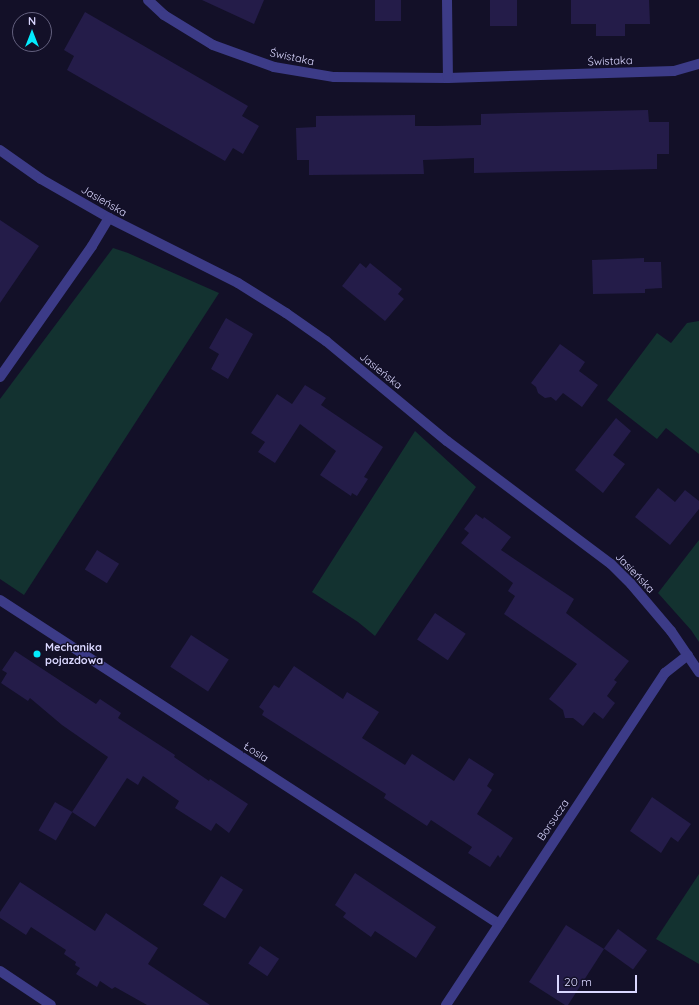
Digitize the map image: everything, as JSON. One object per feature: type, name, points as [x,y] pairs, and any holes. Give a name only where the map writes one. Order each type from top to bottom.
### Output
[{"type":"street","name":"Świstaka","points":[[148,0],[164,15],[214,45],[274,68],[334,77],[448,78],[674,71],[699,64]]},
{"type":"street","points":[[447,0],[448,78]]},
{"type":"street","name":"Jasieńska","points":[[0,150],[41,179],[109,218],[221,274],[286,313],[326,342],[447,441],[612,564],[671,631],[699,672]]},
{"type":"street","points":[[0,377],[92,246],[109,218]]},
{"type":"street","name":"Łosia","points":[[0,600],[499,924]]},
{"type":"street","name":"Borsucza","points":[[446,1005],[665,673],[688,655]]},
{"type":"street","points":[[0,971],[51,1005]]},
{"type":"green space","points":[[113,248],[128,253],[219,293],[24,595],[0,579],[0,399]]},
{"type":"green space","points":[[699,321],[699,454],[666,428],[657,439],[607,400],[657,333],[671,343],[687,323]]},
{"type":"green space","points":[[415,431],[476,487],[375,636],[358,622],[312,592]]},
{"type":"green space","points":[[699,540],[699,642],[691,630],[658,593]]},
{"type":"green space","points":[[699,874],[699,964],[656,939]]},
{"type":"building","points":[[202,0],[264,0],[254,24]]},
{"type":"building","points":[[375,0],[401,0],[401,21],[375,21]]},
{"type":"building","points":[[490,0],[517,0],[517,26],[490,26]]},
{"type":"building","points":[[571,0],[649,0],[650,24],[625,24],[625,36],[596,36],[596,24],[571,24]]},
{"type":"building","points":[[85,12],[248,106],[242,116],[259,126],[243,154],[233,148],[225,161],[67,70],[74,56],[64,50]]},
{"type":"building","points":[[648,110],[649,122],[669,122],[669,154],[657,154],[657,169],[474,173],[474,158],[423,160],[424,174],[309,175],[309,160],[297,160],[296,128],[316,127],[316,116],[415,115],[415,126],[435,126],[481,125],[481,114]]},
{"type":"building","points":[[0,220],[39,246],[0,303]]},
{"type":"building","points":[[644,258],[644,262],[661,262],[662,288],[645,289],[645,293],[593,294],[592,260]]},
{"type":"building","points":[[360,263],[366,268],[370,263],[402,289],[398,294],[404,299],[385,321],[342,286]]},
{"type":"building","points":[[226,318],[253,334],[228,379],[211,369],[219,354],[209,348]]},
{"type":"building","points":[[560,344],[585,362],[579,371],[598,385],[582,407],[563,393],[556,401],[551,397],[545,398],[538,393],[536,387],[531,383]]},
{"type":"building","points":[[305,385],[326,398],[321,405],[383,447],[364,477],[368,479],[357,496],[352,493],[351,496],[320,475],[336,451],[300,424],[275,463],[258,452],[265,442],[251,433],[277,394],[292,404]]},
{"type":"building","points":[[616,418],[631,431],[613,455],[625,464],[603,493],[575,470]]},
{"type":"building","points":[[658,488],[675,502],[685,490],[699,501],[699,509],[670,545],[635,517]]},
{"type":"building","points":[[476,514],[483,519],[484,517],[511,537],[501,550],[574,599],[566,613],[629,661],[614,680],[617,682],[607,696],[615,703],[603,719],[594,712],[583,726],[573,718],[565,718],[563,710],[549,699],[577,664],[504,614],[515,596],[508,591],[513,583],[461,543],[469,533],[464,529]]},
{"type":"building","points":[[97,550],[119,564],[107,583],[85,570]]},
{"type":"building","points":[[435,613],[466,634],[448,660],[417,640]]},
{"type":"building","points":[[191,635],[229,660],[208,691],[170,667]]},
{"type":"building","points":[[15,651],[96,704],[100,699],[121,713],[118,718],[175,755],[174,757],[209,781],[210,779],[248,804],[229,833],[216,823],[211,831],[175,808],[179,801],[143,776],[138,785],[127,778],[95,827],[72,812],[108,757],[62,725],[30,698],[28,701],[1,683],[7,673],[2,670]]},
{"type":"building","points":[[294,666],[343,699],[347,692],[379,712],[362,738],[405,765],[412,754],[454,781],[469,758],[494,774],[487,786],[492,790],[477,814],[513,838],[500,858],[498,855],[490,867],[468,853],[472,847],[431,820],[427,826],[384,798],[386,794],[262,715],[264,711],[259,707],[274,685],[279,688]]},
{"type":"building","points":[[652,797],[691,824],[678,842],[671,837],[661,853],[630,831]]},
{"type":"building","points":[[55,802],[72,812],[56,841],[38,831]]},
{"type":"building","points":[[355,873],[436,927],[416,958],[375,931],[371,937],[343,917],[346,913],[335,905]]},
{"type":"building","points":[[221,876],[243,890],[225,919],[203,905]]},
{"type":"building","points":[[20,882],[95,931],[106,913],[158,948],[148,964],[210,1005],[147,1005],[115,987],[112,989],[100,981],[97,987],[76,974],[80,968],[75,965],[76,962],[64,954],[66,950],[31,927],[26,935],[0,918],[0,912]]},
{"type":"building","points":[[566,925],[604,949],[568,1005],[565,1005],[529,982]]},
{"type":"building","points":[[618,929],[647,950],[633,970],[604,948]]},
{"type":"building","points":[[260,946],[279,959],[267,976],[248,963]]},
{"type":"place","name":"Mechanika pojazdowa","points":[[37,654]]}]
